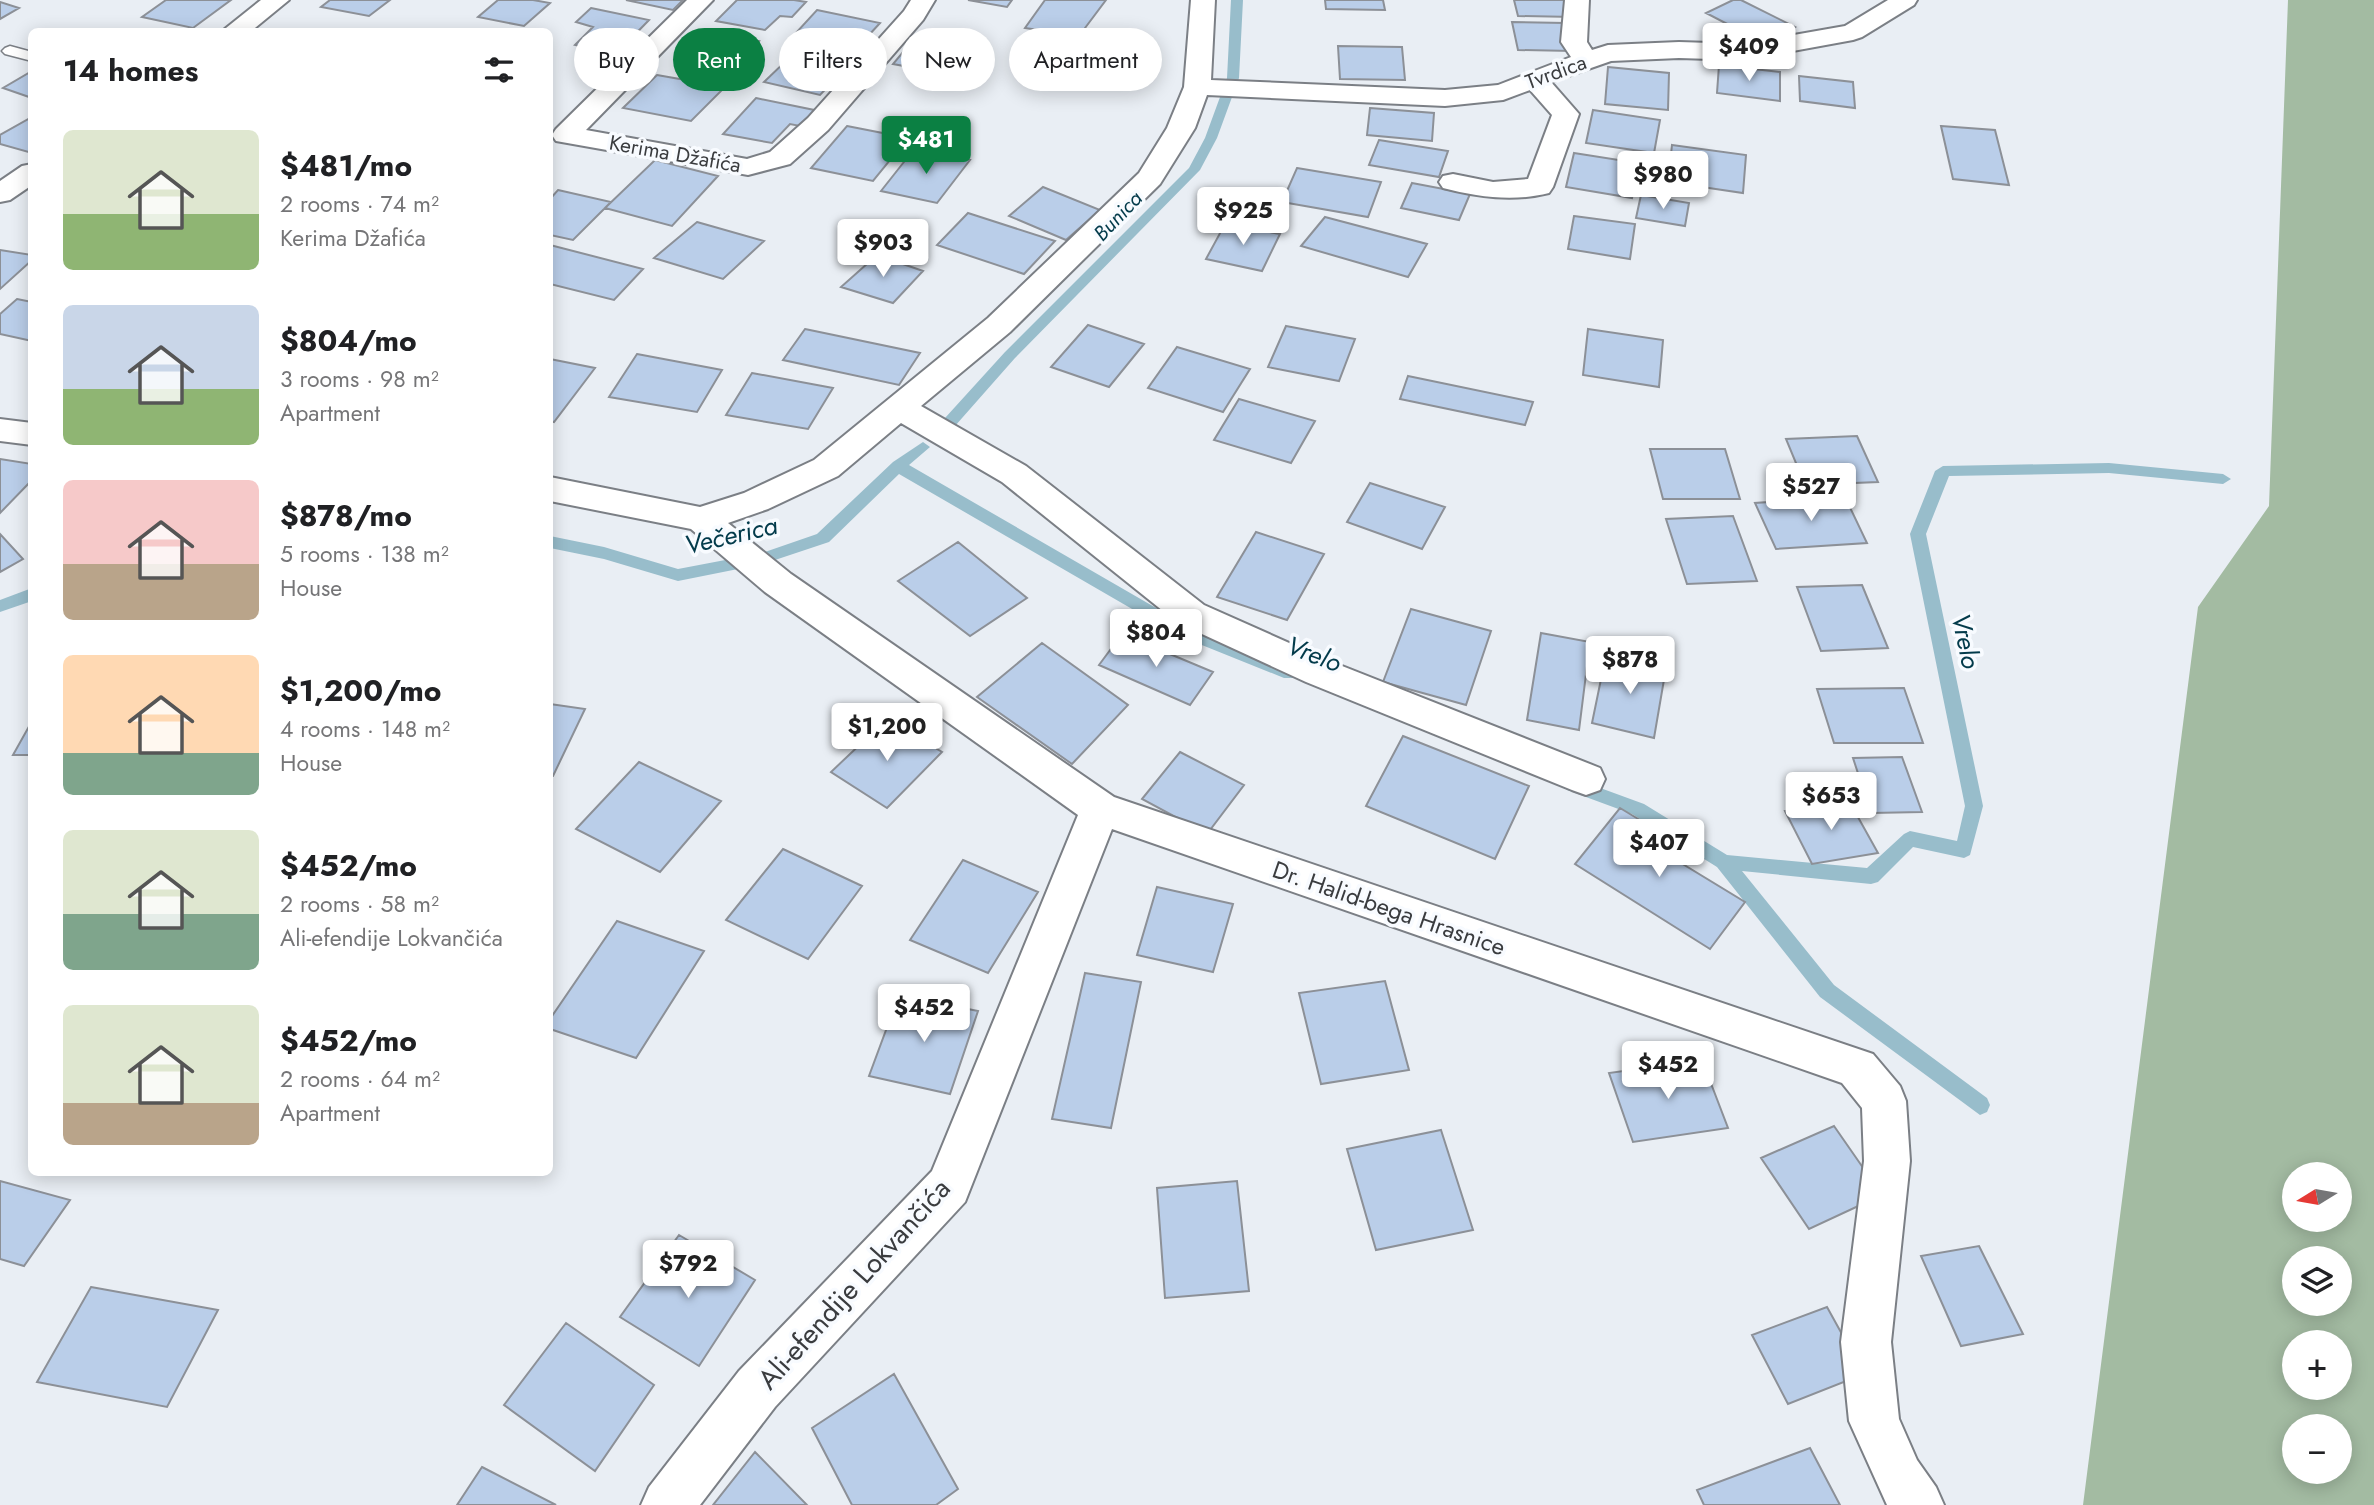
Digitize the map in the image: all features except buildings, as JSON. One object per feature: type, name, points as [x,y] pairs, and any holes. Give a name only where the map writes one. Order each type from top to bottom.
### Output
[{"type":"street","points":[[238,28],[277,0]]},
{"type":"street","name":"Kerima Džafića","points":[[558,141],[701,0]]},
{"type":"street","name":"Kerima Džafića","points":[[558,141],[748,167],[780,158],[818,124],[914,15],[923,0]]},
{"type":"street","points":[[701,519],[756,500],[826,468],[999,325],[1150,178],[1205,87],[1203,0]]},
{"type":"street","points":[[1577,0],[1574,42],[1586,60]]},
{"type":"street","name":"Tvrdica","points":[[1205,87],[1445,98],[1503,92],[1586,60],[1620,53],[1679,50],[1743,52],[1853,32],[1905,0]]},
{"type":"street","points":[[1453,182],[1493,190],[1539,187],[1566,114],[1534,79]]},
{"type":"street","points":[[0,194],[28,175]]},
{"type":"street","points":[[900,408],[1014,474],[1191,614],[1319,672],[1586,779]]},
{"type":"street","points":[[0,430],[28,434]]},
{"type":"street","name":"Dr. Halid-bega Hrasnice","points":[[553,490],[701,519],[778,583],[1100,809],[1857,1068],[1884,1101],[1887,1161],[1866,1342],[1874,1421],[1899,1478],[1918,1505]]},
{"type":"street","name":"Ali-efendije Lokvančića","points":[[667,1505],[757,1389],[949,1185],[1100,809]]},
{"type":"lane","points":[[10,51],[28,56]]},
{"type":"green space","points":[[2288,0],[2374,0],[2374,1505],[2083,1505],[2198,607],[2269,506]]},
{"type":"waterway","name":"Bunica","points":[[950,422],[1010,355],[1194,170],[1211,138],[1233,78],[1237,0]]},
{"type":"waterway","name":"Bunica","points":[[898,466],[923,447]]},
{"type":"waterway","name":"Večerica","points":[[553,543],[604,553],[678,575],[763,558],[823,538],[898,466]]},
{"type":"waterway","name":"Vrelo","points":[[898,466],[1183,631],[1290,673]]},
{"type":"waterway","name":"Vrelo","points":[[1724,862],[1871,876],[1910,839],[1964,850],[1974,806],[1918,534],[1943,471],[2109,468],[2223,479]]},
{"type":"waterway","name":"Večerica","points":[[0,606],[28,596]]},
{"type":"waterway","name":"Vrelo","points":[[1573,785],[1638,809],[1724,862]]},
{"type":"waterway","name":"Vrelo","points":[[1724,862],[1827,991],[1980,1105]]}]
